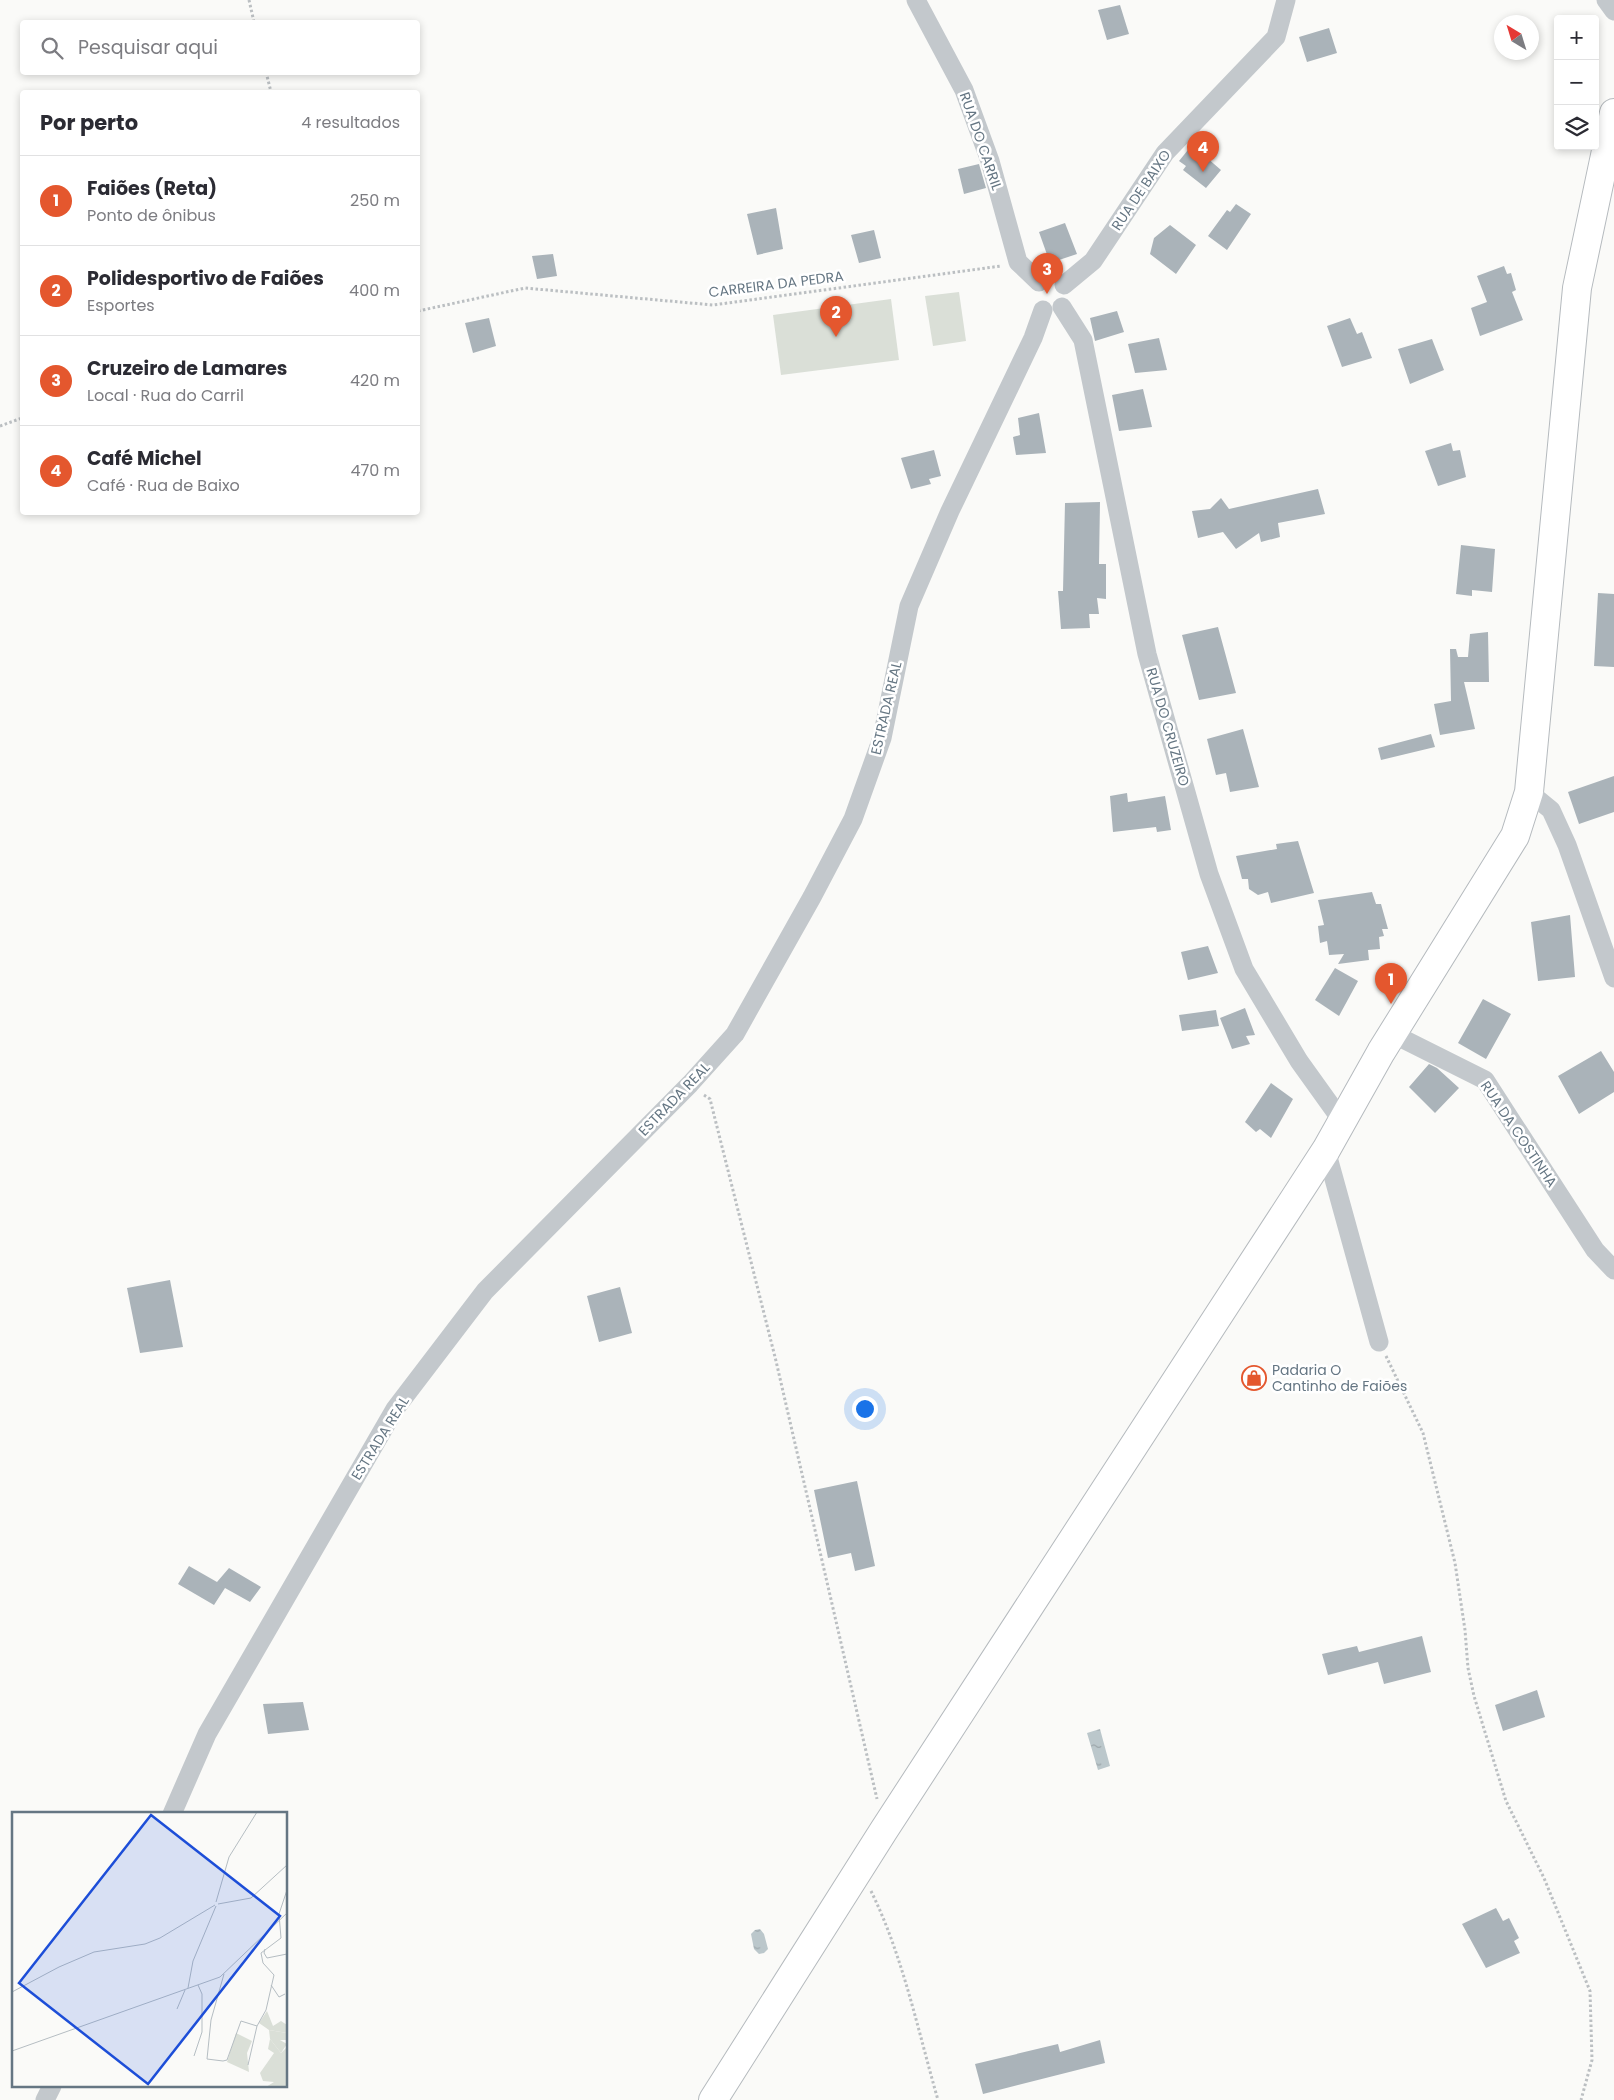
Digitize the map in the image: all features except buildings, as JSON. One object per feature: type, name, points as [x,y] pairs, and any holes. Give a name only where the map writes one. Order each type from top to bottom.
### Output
[{"type":"main road","points":[[713,2100],[884,1830],[1326,1150],[1393,1034],[1515,836],[1529,792],[1578,288],[1614,113]]},
{"type":"street","name":"RUA DO CARRIL","points":[[916,0],[964,90],[990,161],[1018,262]]},
{"type":"street","name":"RUA DE BAIXO","points":[[1064,285],[1093,261],[1165,153],[1276,37],[1286,0]]},
{"type":"street","points":[[1606,0],[1614,12]]},
{"type":"street","points":[[1018,262],[1039,282]]},
{"type":"street","points":[[1055,278],[1064,285],[1067,296],[1052,308],[1035,300],[1035,287],[1039,282],[1055,278]]},
{"type":"street","name":"ESTRADA REAL","points":[[173,1812],[207,1734],[395,1409],[485,1291],[690,1084],[735,1034],[812,897],[853,819],[882,738],[909,606],[950,511],[1033,338],[1052,308]]},
{"type":"street","name":"RUA DO CRUZEIRO","points":[[1052,308],[1082,340],[1118,504],[1147,654],[1209,874],[1244,969],[1299,1060],[1342,1121]]},
{"type":"street","points":[[1529,792],[1552,810],[1567,845],[1614,978]]},
{"type":"street","name":"RUA DA COSTINHA","points":[[1393,1034],[1485,1080],[1595,1250],[1614,1270]]},
{"type":"street","points":[[1326,1150],[1379,1342]]},
{"type":"street","points":[[46,2100],[51,2088]]},
{"type":"path","points":[[249,0],[254,20]]},
{"type":"path","points":[[267,75],[270,90]]},
{"type":"path","name":"CARREIRA DA PEDRA","points":[[420,311],[525,288],[713,305],[1018,262]]},
{"type":"path","points":[[0,426],[20,419]]},
{"type":"path","points":[[690,1084],[710,1099],[776,1361],[884,1830]]},
{"type":"path","points":[[1379,1342],[1423,1433],[1455,1564],[1465,1630],[1468,1668],[1474,1696],[1506,1801],[1544,1878],[1590,1991],[1592,2060],[1581,2100]]},
{"type":"path","points":[[859,1869],[878,1906],[901,1970],[938,2100]]},
{"type":"shaded area","points":[[959,292],[966,341],[933,346],[925,296]]},
{"type":"shaded area","points":[[891,299],[899,360],[781,375],[773,315]]},
{"type":"water","points":[[1100,1729],[1110,1766],[1098,1770],[1087,1733]]},
{"type":"water","points":[[760,1929],[764,1934],[768,1949],[764,1953],[759,1954],[754,1949],[751,1934],[755,1930]]},
{"type":"place","name":"Café Michel","points":[[1203,172]]},
{"type":"place","name":"Cruzeiro de Lamares","points":[[1047,294]]},
{"type":"place","name":"Polidesportivo de Faiões","points":[[836,337]]},
{"type":"place","name":"Faiões (Reta)","points":[[1391,1004]]},
{"type":"place","name":"Padaria O Cantinho de Faiões","points":[[1254,1378]]}]
